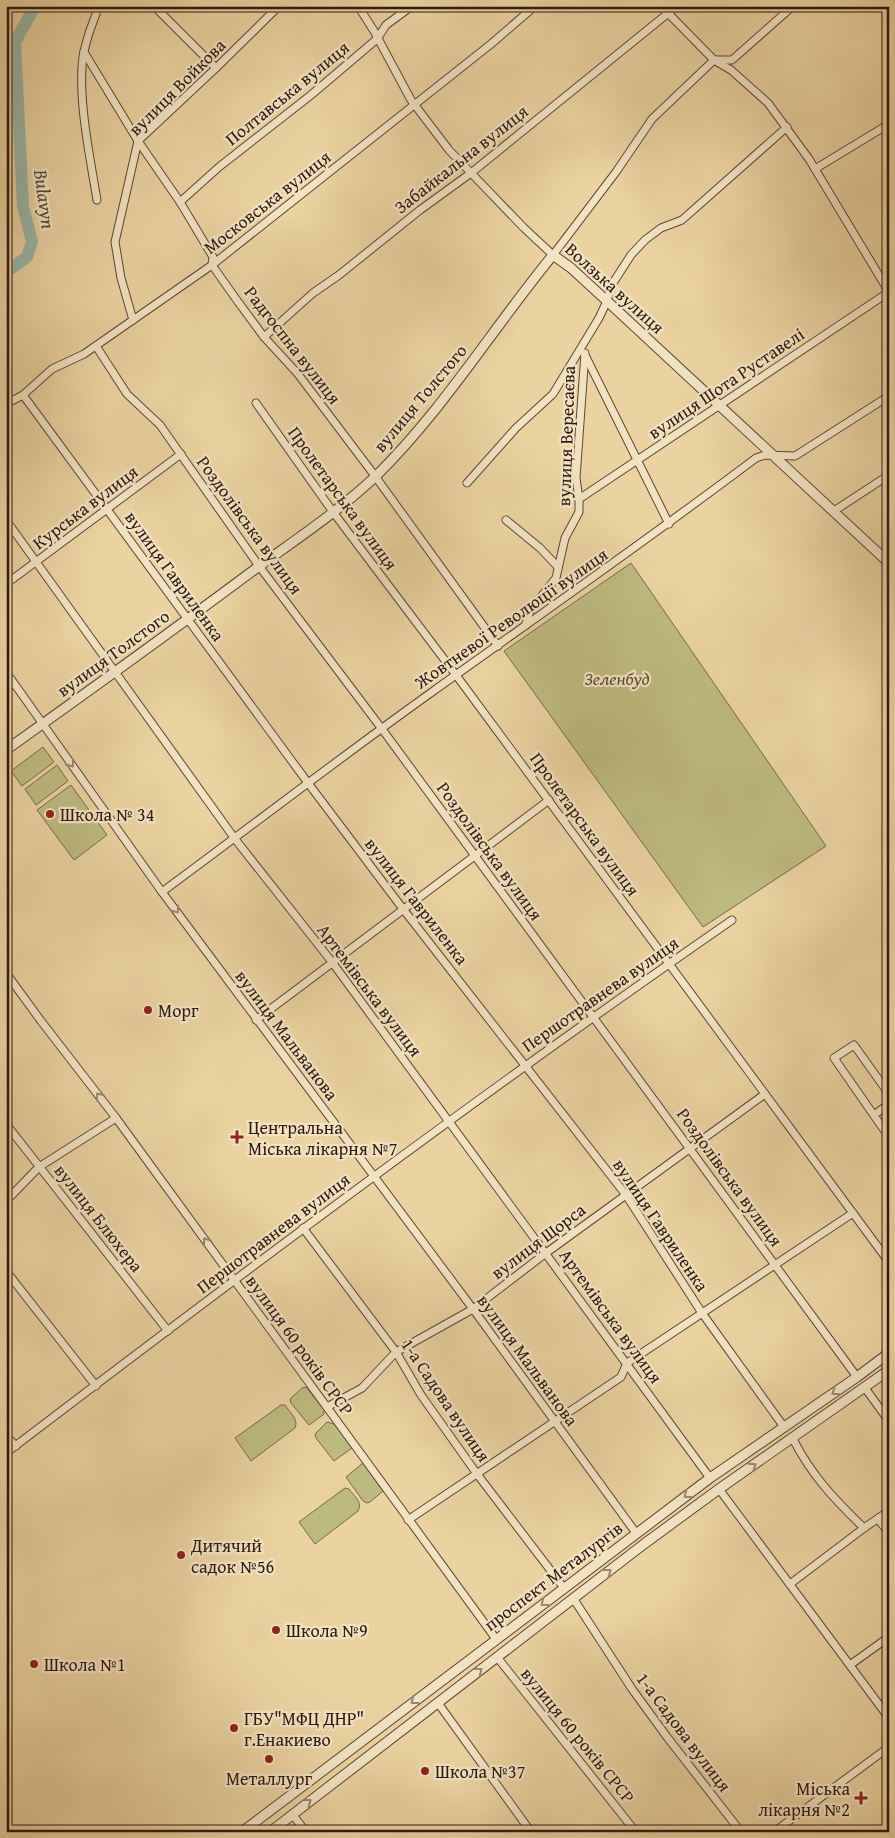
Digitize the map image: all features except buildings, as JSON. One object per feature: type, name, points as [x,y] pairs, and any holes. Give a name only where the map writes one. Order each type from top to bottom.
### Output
[{"type":"street","points":[[154,6],[216,68]]},
{"type":"street","name":"вулиця Войкова","points":[[133,320],[121,278],[115,242],[138,141],[216,68],[278,6]]},
{"type":"street","name":"Волзька вулиця","points":[[358,6],[415,105],[449,150],[470,173],[553,255],[607,301],[889,563]]},
{"type":"street","name":"Полтавська вулиця","points":[[180,202],[219,167],[311,95],[377,39],[386,25],[412,6]]},
{"type":"street","name":"Московська вулиця","points":[[6,404],[23,395],[52,369],[84,354],[212,265],[415,105],[535,6]]},
{"type":"street","points":[[660,6],[714,60],[730,70],[768,103],[815,169],[889,292]]},
{"type":"street","name":"Забайкальна вулиця","points":[[264,336],[313,293],[340,275],[412,216],[470,173],[677,6]]},
{"type":"street","points":[[714,60],[732,60],[793,6]]},
{"type":"street","points":[[96,14],[84,52],[82,86],[88,151],[97,200]]},
{"type":"street","name":"Радгоспна вулиця","points":[[84,52],[138,141],[180,202],[213,257],[212,265],[264,336],[298,374],[375,476],[498,646]]},
{"type":"street","name":"вулиця Толстого","points":[[6,750],[333,512],[375,476],[439,406],[529,284],[616,172],[652,119],[714,60]]},
{"type":"street","points":[[815,169],[889,124]]},
{"type":"street","points":[[467,483],[516,428],[553,394],[583,351],[607,301],[611,286],[631,255],[660,228],[682,220],[787,128]]},
{"type":"street","name":"вулиця Шота Руставелі","points":[[580,499],[889,292]]},
{"type":"street","name":"Роздолівська вулиця","points":[[96,346],[127,394],[160,425],[259,566],[475,855],[857,1377]]},
{"type":"street","points":[[583,351],[637,462],[670,524]]},
{"type":"street","name":"вулиця Вересаєва","points":[[525,626],[530,611],[556,578],[565,538],[579,512],[580,499],[576,478],[583,351]]},
{"type":"street","name":"вулиця Гавриленка","points":[[23,395],[308,783],[403,909],[626,1195],[702,1313],[784,1427]]},
{"type":"street","name":"Жовтневої Революції вулиця","points":[[162,892],[456,675],[670,524],[756,458],[765,455],[795,456],[889,396]]},
{"type":"street","name":"Пролетарська вулиця","points":[[256,403],[333,512],[549,800],[889,1262]]},
{"type":"street","name":"Курська вулиця","points":[[6,584],[181,454]]},
{"type":"street","points":[[834,511],[889,475]]},
{"type":"street","name":"Артемівська вулиця","points":[[6,520],[235,839],[332,962],[710,1478]]},
{"type":"street","points":[[506,520],[540,548],[558,567]]},
{"type":"street","name":"вулиця Мальванова","points":[[6,672],[162,892],[473,1309],[636,1533]]},
{"type":"street","points":[[256,1020],[549,800]]},
{"type":"street","name":"Першотравнева вулиця","points":[[6,1453],[303,1228],[374,1178],[448,1121],[732,920]]},
{"type":"street","name":"вулиця 60 років СРСР","points":[[7,975],[116,1118],[496,1639]]},
{"type":"street","points":[[889,1094],[854,1045],[834,1058],[889,1137]]},
{"type":"street","name":"вулиця Щорса","points":[[327,1407],[362,1388],[396,1352],[473,1309],[546,1253],[765,1094]]},
{"type":"street","points":[[874,1114],[889,1104]]},
{"type":"street","points":[[6,1201],[39,1167],[116,1118]]},
{"type":"street","name":"вулиця Блюхера","points":[[6,1124],[168,1331]]},
{"type":"street","points":[[408,1520],[621,1376],[627,1363],[853,1213]]},
{"type":"street","name":"1-а Садова вулиця","points":[[303,1228],[396,1352],[421,1395],[477,1474],[564,1588]]},
{"type":"street","points":[[6,1271],[96,1386]]},
{"type":"street","name":"проспект Металургів","points":[[242,1832],[710,1478],[889,1353]]},
{"type":"street","name":"проспект Металургів","points":[[270,1832],[644,1544],[889,1370]]},
{"type":"street","points":[[857,1377],[889,1421]]},
{"type":"street","points":[[784,1427],[793,1438],[814,1475],[833,1498],[864,1528]]},
{"type":"street","points":[[6,1436],[16,1446]]},
{"type":"street","points":[[710,1478],[889,1718]]},
{"type":"street","points":[[790,1584],[889,1511]]},
{"type":"street","points":[[878,1519],[889,1533]]},
{"type":"street","points":[[636,1533],[644,1544]]},
{"type":"street","points":[[564,1588],[573,1598]]},
{"type":"street","name":"1-а Садова вулиця","points":[[573,1598],[632,1689],[741,1832]]},
{"type":"street","points":[[850,1665],[889,1637]]},
{"type":"street","points":[[496,1639],[504,1651]]},
{"type":"street","name":"вулиця 60 років СРСР","points":[[497,1657],[635,1831]]},
{"type":"street","points":[[437,1684],[447,1696]]},
{"type":"street","points":[[438,1703],[531,1832]]},
{"type":"street","points":[[774,1832],[889,1747]]},
{"type":"street","points":[[283,1800],[306,1832]]},
{"type":"green space","name":"Зеленбуд","points":[[631,563],[826,846],[703,927],[504,651]]},
{"type":"green space","points":[[43,747],[54,762],[22,786],[11,771]]},
{"type":"green space","points":[[57,765],[68,781],[36,805],[25,789]]},
{"type":"green space","points":[[71,785],[107,835],[74,860],[37,810]]},
{"type":"green space","points":[[306,1387],[324,1410],[324,1414],[309,1425],[291,1403],[290,1399],[302,1388]]},
{"type":"green space","points":[[281,1405],[285,1405],[293,1416],[296,1422],[295,1428],[251,1461],[235,1438]]},
{"type":"green space","points":[[327,1422],[334,1424],[352,1448],[334,1461],[315,1434]]},
{"type":"green space","points":[[363,1463],[383,1491],[367,1503],[363,1501],[346,1477]]},
{"type":"green space","points":[[345,1488],[349,1489],[357,1499],[358,1511],[315,1544],[299,1522]]},
{"type":"waterway","name":"Bulavyn","points":[[6,272],[27,257],[32,242],[23,206],[15,42],[35,6]]},
{"type":"place","name":"Школа № 34","points":[[50,814]]},
{"type":"place","name":"Морг","points":[[148,1010]]},
{"type":"place","name":"Центральна Міська лікарня №7","points":[[237,1137]]},
{"type":"place","name":"Дитячий садок №56","points":[[181,1555]]},
{"type":"place","name":"Школа №9","points":[[276,1630]]},
{"type":"place","name":"Школа №1","points":[[34,1664]]},
{"type":"place","name":"ГБУ\"МФЦ ДНР\" г.Енакиево","points":[[234,1728]]},
{"type":"place","name":"Металлург","points":[[269,1759]]},
{"type":"place","name":"Школа №37","points":[[425,1771]]},
{"type":"place","name":"Міська лікарня №2","points":[[861,1798]]}]
